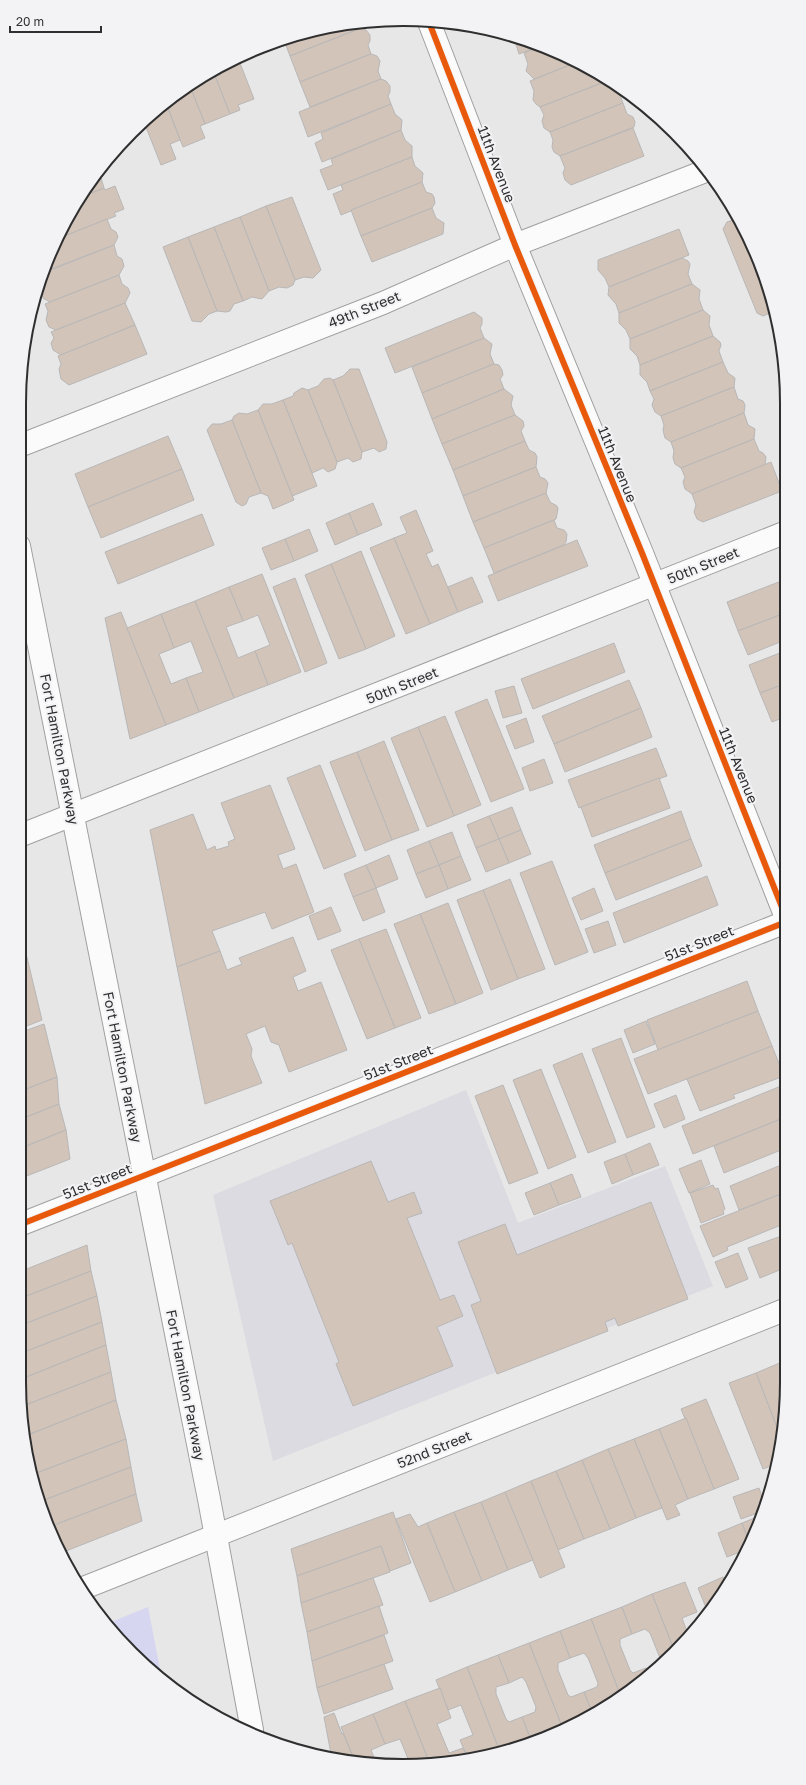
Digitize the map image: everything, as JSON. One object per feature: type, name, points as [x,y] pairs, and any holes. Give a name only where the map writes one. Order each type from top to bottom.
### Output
[{"type":"street","name":"11th Avenue","points":[[431,27],[515,245],[654,584],[780,900]]},
{"type":"street","name":"49th Street","points":[[26,443],[375,306],[515,245],[702,172]]},
{"type":"street","name":"50th Street","points":[[26,833],[780,535]]},
{"type":"street","name":"Fort Hamilton Parkway","points":[[26,581],[216,1536],[251,1727]]},
{"type":"street","name":"51st Street","points":[[26,1222],[780,924]]},
{"type":"street","name":"52nd Street","points":[[87,1587],[780,1312]]},
{"type":"shaded area","points":[[466,1090],[518,1223],[665,1166],[713,1286],[273,1461],[213,1195]]},
{"type":"shaded area","points":[[148,1607],[160,1670],[136,1649],[112,1622]]},
{"type":"building","points":[[360,29],[290,56],[286,45],[329,33]]},
{"type":"building","points":[[360,29],[366,30],[370,35],[368,45],[371,54],[300,82],[290,56]]},
{"type":"building","points":[[514,43],[532,49],[519,54]]},
{"type":"building","points":[[533,49],[570,65],[534,79],[526,71],[528,64],[524,53]]},
{"type":"building","points":[[371,54],[377,56],[380,61],[378,71],[381,79],[310,107],[300,82]]},
{"type":"building","points":[[240,63],[254,99],[238,105],[240,110],[230,114],[215,77]]},
{"type":"building","points":[[570,65],[601,83],[540,107],[533,100],[534,91],[530,81]]},
{"type":"building","points":[[215,77],[230,114],[205,124],[192,91]]},
{"type":"building","points":[[381,79],[386,81],[390,86],[388,96],[391,104],[308,137],[299,112]]},
{"type":"building","points":[[601,83],[620,95],[623,103],[550,132],[544,128],[542,121],[544,115],[540,107]]},
{"type":"building","points":[[192,91],[205,124],[200,126],[205,138],[183,147],[168,108]]},
{"type":"building","points":[[623,103],[627,114],[633,117],[635,122],[634,127],[560,156],[554,152],[552,147],[553,140],[550,132]]},
{"type":"building","points":[[391,104],[395,114],[402,120],[401,130],[322,162],[315,143],[323,139],[321,133]]},
{"type":"building","points":[[168,108],[180,140],[170,144],[176,159],[161,165],[146,127]]},
{"type":"building","points":[[633,128],[644,156],[571,185],[565,180],[563,173],[565,168],[560,156]]},
{"type":"building","points":[[401,130],[405,140],[412,146],[412,157],[328,190],[320,170],[333,165],[331,159]]},
{"type":"building","points":[[412,157],[415,166],[423,173],[422,182],[341,215],[333,194],[343,190],[341,185]]},
{"type":"building","points":[[105,172],[101,178],[104,188],[90,193]]},
{"type":"building","points":[[422,182],[426,192],[432,194],[434,197],[435,203],[432,208],[361,236],[351,210]]},
{"type":"building","points":[[115,186],[124,209],[114,213],[116,216],[65,236],[90,193],[104,188],[105,190]]},
{"type":"building","points":[[292,197],[321,270],[313,278],[304,277],[295,280],[266,206]]},
{"type":"building","points":[[266,206],[295,280],[293,285],[287,288],[279,287],[269,291],[240,217]]},
{"type":"building","points":[[432,208],[436,218],[444,223],[443,234],[372,262],[361,236]]},
{"type":"building","points":[[240,217],[269,291],[262,299],[252,297],[243,301],[214,227]]},
{"type":"building","points":[[107,219],[111,229],[116,232],[118,237],[114,245],[51,269],[65,236]]},
{"type":"building","points":[[732,220],[741,236],[760,282],[769,313],[763,316],[757,313],[723,229],[727,222]]},
{"type":"building","points":[[214,227],[243,301],[234,304],[230,311],[226,312],[217,311],[188,237]]},
{"type":"building","points":[[679,229],[689,255],[609,287],[605,278],[598,270],[598,260]]},
{"type":"building","points":[[188,237],[217,311],[209,314],[201,322],[192,321],[163,247]]},
{"type":"building","points":[[114,245],[117,256],[122,259],[124,266],[119,275],[50,302],[43,298],[42,294],[51,270]]},
{"type":"building","points":[[682,258],[690,264],[688,274],[692,284],[619,313],[616,304],[608,295],[609,287]]},
{"type":"building","points":[[119,275],[122,284],[128,288],[130,293],[125,303],[56,330],[49,327],[46,320],[48,311],[45,304]]},
{"type":"building","points":[[692,284],[700,290],[699,299],[703,310],[630,339],[626,330],[619,323],[619,313]]},
{"type":"building","points":[[125,303],[135,325],[61,355],[53,350],[51,343],[54,338],[51,332]]},
{"type":"building","points":[[703,310],[710,316],[709,325],[713,336],[640,365],[637,356],[630,349],[630,339]]},
{"type":"building","points":[[474,312],[482,318],[480,328],[484,338],[395,373],[385,348]]},
{"type":"building","points":[[135,325],[147,354],[69,385],[61,379],[59,369],[61,364],[58,356]]},
{"type":"building","points":[[713,336],[720,342],[721,345],[719,351],[723,362],[650,391],[647,382],[640,375],[640,365]]},
{"type":"building","points":[[484,338],[492,344],[490,354],[494,364],[422,393],[412,367]]},
{"type":"building","points":[[723,362],[728,373],[735,378],[734,387],[661,416],[655,412],[652,405],[654,399],[650,391]]},
{"type":"building","points":[[494,364],[499,365],[502,370],[503,375],[500,379],[504,389],[432,419],[422,393]]},
{"type":"building","points":[[350,369],[359,369],[387,442],[386,449],[379,452],[374,448],[362,452],[333,380],[343,376]]},
{"type":"building","points":[[330,378],[333,380],[362,452],[361,459],[353,462],[348,458],[337,462],[308,390],[318,386],[324,379]]},
{"type":"building","points":[[734,387],[738,399],[743,401],[745,405],[744,413],[671,442],[665,438],[663,430],[664,425],[661,416]]},
{"type":"building","points":[[302,388],[308,390],[337,462],[335,469],[328,472],[323,468],[312,473],[283,400],[293,396],[294,393]]},
{"type":"building","points":[[504,389],[513,396],[511,405],[515,415],[442,444],[432,419]]},
{"type":"building","points":[[283,400],[317,486],[292,496],[258,410],[263,404],[272,404]]},
{"type":"building","points":[[258,410],[294,500],[273,509],[268,496],[261,493],[232,420],[234,416],[239,413],[247,414]]},
{"type":"building","points":[[744,413],[748,425],[755,429],[754,439],[681,468],[675,464],[673,458],[674,451],[671,442]]},
{"type":"building","points":[[515,415],[523,421],[524,426],[521,431],[525,441],[453,470],[442,444]]},
{"type":"building","points":[[232,420],[261,493],[249,497],[246,504],[242,506],[236,502],[207,430],[212,424],[221,424]]},
{"type":"building","points":[[168,436],[182,469],[88,507],[75,474]]},
{"type":"building","points":[[754,439],[759,451],[766,457],[765,465],[692,494],[685,489],[683,482],[685,477],[681,468]]},
{"type":"building","points":[[525,441],[529,450],[535,453],[537,457],[536,467],[463,496],[453,470]]},
{"type":"building","points":[[771,462],[780,486],[780,492],[703,522],[697,519],[694,512],[696,505],[692,494]]},
{"type":"building","points":[[536,467],[540,477],[545,479],[548,483],[546,493],[473,522],[463,496]]},
{"type":"building","points":[[182,469],[194,500],[101,538],[88,507]]},
{"type":"building","points":[[546,493],[550,502],[557,506],[558,509],[556,519],[484,548],[473,522]]},
{"type":"building","points":[[373,503],[382,525],[358,535],[349,513]]},
{"type":"building","points":[[416,510],[433,551],[426,554],[432,567],[438,564],[458,612],[430,624],[394,538],[407,533],[400,517]]},
{"type":"building","points":[[349,513],[358,535],[335,545],[326,523]]},
{"type":"building","points":[[202,514],[214,545],[118,584],[105,552]]},
{"type":"building","points":[[554,520],[557,528],[564,530],[567,534],[564,545],[494,573],[484,548]]},
{"type":"building","points":[[309,529],[318,551],[294,561],[285,539]]},
{"type":"building","points":[[394,538],[430,624],[406,634],[370,548]]},
{"type":"building","points":[[285,539],[294,561],[271,570],[262,548]]},
{"type":"building","points":[[577,540],[588,566],[498,601],[488,576]]},
{"type":"building","points":[[361,551],[395,636],[366,649],[331,564]]},
{"type":"building","points":[[331,564],[366,649],[339,659],[305,575]]},
{"type":"building","points":[[262,574],[301,672],[268,685],[255,651],[270,645],[258,615],[243,621],[229,587]]},
{"type":"building","points":[[472,577],[483,602],[458,612],[448,587]]},
{"type":"building","points":[[295,578],[327,663],[305,672],[273,587]]},
{"type":"building","points":[[780,582],[780,615],[738,631],[727,602]]},
{"type":"building","points":[[229,587],[243,621],[226,627],[238,658],[255,651],[268,685],[234,698],[195,601]]},
{"type":"building","points":[[195,601],[234,698],[199,712],[186,678],[203,672],[191,641],[174,648],[161,614]]},
{"type":"building","points":[[121,612],[166,725],[130,739],[105,618]]},
{"type":"building","points":[[161,614],[174,648],[159,654],[171,684],[186,678],[199,712],[166,725],[127,628]]},
{"type":"building","points":[[780,615],[780,642],[748,655],[738,631]]},
{"type":"building","points":[[614,643],[625,672],[533,709],[521,679]]},
{"type":"building","points":[[780,653],[780,686],[760,693],[749,665]]},
{"type":"building","points":[[629,680],[641,708],[554,744],[542,716]]},
{"type":"building","points":[[514,686],[522,713],[503,718],[495,691]]},
{"type":"building","points":[[780,686],[780,719],[772,722],[760,693]]},
{"type":"building","points":[[487,699],[524,789],[491,802],[455,712]]},
{"type":"building","points":[[641,708],[652,737],[565,772],[554,744]]},
{"type":"building","points":[[445,716],[481,805],[454,816],[418,727]]},
{"type":"building","points":[[526,718],[534,742],[515,749],[506,726]]},
{"type":"building","points":[[418,727],[454,816],[427,827],[391,738]]},
{"type":"building","points":[[384,741],[419,830],[392,840],[357,752]]},
{"type":"building","points":[[656,748],[667,776],[579,808],[568,780]]},
{"type":"building","points":[[357,752],[392,840],[365,851],[330,762]]},
{"type":"building","points":[[544,759],[553,783],[530,791],[522,768]]},
{"type":"building","points":[[320,765],[356,856],[324,869],[287,778]]},
{"type":"building","points":[[659,778],[670,808],[592,837],[581,807]]},
{"type":"building","points":[[270,785],[295,849],[278,855],[283,869],[296,864],[314,912],[272,929],[265,912],[212,931],[220,951],[177,967],[150,830],[193,814],[207,850],[215,846],[216,850],[229,846],[228,842],[235,839],[221,803]]},
{"type":"building","points":[[512,807],[521,830],[499,839],[489,816]]},
{"type":"building","points":[[681,811],[691,839],[605,873],[594,845]]},
{"type":"building","points":[[489,816],[499,839],[476,848],[467,825]]},
{"type":"building","points":[[521,830],[531,854],[509,863],[499,839]]},
{"type":"building","points":[[452,832],[461,856],[439,865],[429,841]]},
{"type":"building","points":[[499,839],[509,863],[486,872],[476,848]]},
{"type":"building","points":[[691,839],[702,866],[616,900],[605,873]]},
{"type":"building","points":[[429,841],[439,865],[416,874],[407,850]]},
{"type":"building","points":[[389,855],[398,879],[376,888],[366,865]]},
{"type":"building","points":[[461,856],[471,880],[448,889],[439,865]]},
{"type":"building","points":[[552,861],[588,952],[555,965],[520,873]]},
{"type":"building","points":[[366,865],[376,888],[353,897],[344,874]]},
{"type":"building","points":[[439,865],[448,889],[426,898],[416,874]]},
{"type":"building","points":[[707,876],[718,905],[624,943],[613,913]]},
{"type":"building","points":[[510,879],[545,969],[518,979],[483,890]]},
{"type":"building","points":[[376,888],[385,912],[363,921],[353,897]]},
{"type":"building","points":[[594,888],[603,911],[581,920],[572,898]]},
{"type":"building","points":[[483,890],[518,979],[491,990],[457,900]]},
{"type":"building","points":[[448,903],[483,993],[456,1004],[420,914]]},
{"type":"building","points":[[331,907],[341,931],[318,940],[309,916]]},
{"type":"building","points":[[420,914],[456,1004],[429,1014],[394,924]]},
{"type":"building","points":[[608,921],[616,945],[594,953],[585,929]]},
{"type":"building","points":[[386,929],[421,1018],[395,1028],[359,939]]},
{"type":"building","points":[[293,937],[306,971],[293,977],[298,991],[321,982],[347,1050],[289,1072],[279,1045],[271,1042],[265,1026],[246,1034],[252,1049],[251,1056],[262,1083],[205,1104],[177,967],[220,951],[227,970],[242,964],[239,958]]},
{"type":"building","points":[[359,939],[395,1028],[367,1039],[331,950]]},
{"type":"building","points":[[26,953],[42,1020],[26,1026]]},
{"type":"building","points":[[747,981],[758,1011],[658,1050],[647,1020]]},
{"type":"building","points":[[758,1011],[772,1046],[648,1094],[634,1059]]},
{"type":"building","points":[[646,1021],[655,1044],[633,1053],[624,1030]]},
{"type":"building","points":[[44,1024],[57,1077],[26,1089],[26,1030]]},
{"type":"building","points":[[621,1038],[655,1127],[627,1138],[592,1049]]},
{"type":"building","points":[[772,1046],[780,1066],[780,1077],[733,1095],[735,1098],[700,1111],[687,1079]]},
{"type":"building","points":[[582,1053],[616,1142],[588,1153],[553,1065]]},
{"type":"building","points":[[541,1069],[576,1157],[548,1169],[513,1080]]},
{"type":"building","points":[[57,1077],[59,1104],[26,1117],[26,1089]]},
{"type":"building","points":[[503,1085],[538,1173],[509,1184],[475,1096]]},
{"type":"building","points":[[780,1086],[780,1119],[693,1154],[682,1126]]},
{"type":"building","points":[[676,1095],[685,1119],[664,1128],[654,1104]]},
{"type":"building","points":[[59,1104],[66,1130],[26,1146],[26,1117]]},
{"type":"building","points":[[780,1119],[780,1150],[724,1173],[714,1146]]},
{"type":"building","points":[[66,1130],[70,1159],[26,1176],[26,1146]]},
{"type":"building","points":[[650,1143],[659,1165],[633,1175],[625,1154]]},
{"type":"building","points":[[625,1154],[633,1175],[612,1184],[604,1162]]},
{"type":"building","points":[[701,1160],[710,1184],[689,1193],[679,1169]]},
{"type":"building","points":[[371,1161],[388,1202],[414,1192],[422,1213],[407,1218],[440,1300],[454,1295],[463,1316],[437,1327],[453,1366],[353,1406],[336,1364],[339,1362],[292,1243],[288,1245],[270,1201]]},
{"type":"building","points":[[780,1165],[780,1194],[739,1210],[730,1186]]},
{"type":"building","points":[[572,1174],[581,1197],[559,1205],[550,1183]]},
{"type":"building","points":[[550,1183],[559,1205],[534,1215],[525,1193]]},
{"type":"building","points":[[713,1185],[715,1189],[718,1188],[725,1209],[723,1211],[724,1214],[701,1223],[690,1193]]},
{"type":"building","points":[[780,1194],[780,1225],[727,1247],[728,1250],[713,1257],[700,1226]]},
{"type":"building","points":[[651,1202],[688,1299],[618,1326],[615,1318],[605,1322],[608,1331],[497,1374],[471,1305],[481,1301],[458,1242],[505,1224],[517,1255]]},
{"type":"building","points":[[780,1237],[780,1270],[760,1278],[748,1248]]},
{"type":"building","points":[[87,1245],[91,1271],[26,1296],[26,1269]]},
{"type":"building","points":[[738,1253],[748,1279],[726,1288],[715,1262]]},
{"type":"building","points":[[91,1271],[97,1296],[26,1323],[26,1296]]},
{"type":"building","points":[[97,1296],[102,1322],[26,1351],[26,1323]]},
{"type":"building","points":[[102,1322],[106,1345],[26,1377],[26,1351]]},
{"type":"building","points":[[106,1345],[111,1372],[27,1404],[26,1377]]},
{"type":"building","points":[[780,1363],[777,1428],[756,1373]]},
{"type":"building","points":[[111,1372],[116,1400],[30,1434],[27,1404]]},
{"type":"building","points":[[756,1373],[777,1428],[770,1466],[763,1469],[729,1383]]},
{"type":"building","points":[[706,1399],[739,1479],[714,1489],[681,1409]]},
{"type":"building","points":[[116,1400],[126,1439],[37,1473],[30,1434]]},
{"type":"building","points":[[686,1418],[714,1489],[688,1499],[659,1429]]},
{"type":"building","points":[[659,1429],[688,1499],[675,1505],[680,1515],[667,1520],[634,1439]]},
{"type":"building","points":[[126,1439],[131,1467],[45,1500],[37,1473]]},
{"type":"building","points":[[634,1439],[662,1508],[636,1518],[608,1449]]},
{"type":"building","points":[[608,1449],[636,1518],[610,1529],[582,1460]]},
{"type":"building","points":[[582,1460],[610,1529],[584,1539],[556,1471]]},
{"type":"building","points":[[131,1467],[136,1494],[55,1525],[45,1500]]},
{"type":"building","points":[[556,1471],[584,1539],[558,1550],[531,1481]]},
{"type":"building","points":[[531,1481],[565,1567],[540,1578],[505,1492]]},
{"type":"building","points":[[759,1488],[762,1496],[756,1514],[741,1519],[733,1497]]},
{"type":"building","points":[[505,1492],[533,1560],[508,1570],[481,1502]]},
{"type":"building","points":[[136,1494],[142,1521],[66,1551],[55,1525]]},
{"type":"building","points":[[481,1502],[508,1570],[482,1581],[454,1512]]},
{"type":"building","points":[[393,1512],[411,1563],[390,1571],[381,1546],[297,1576],[291,1549]]},
{"type":"building","points":[[454,1512],[482,1581],[455,1592],[427,1523]]},
{"type":"building","points":[[410,1514],[418,1527],[427,1523],[455,1592],[430,1602],[396,1519]]},
{"type":"building","points":[[754,1518],[747,1536],[742,1523]]},
{"type":"building","points":[[742,1523],[747,1536],[739,1552],[727,1557],[718,1533]]},
{"type":"building","points":[[381,1546],[390,1572],[301,1603],[297,1576]]},
{"type":"building","points":[[723,1577],[724,1578],[706,1607],[698,1588]]},
{"type":"building","points":[[373,1578],[383,1605],[307,1632],[301,1603]]},
{"type":"building","points":[[685,1582],[697,1612],[682,1618],[687,1630],[673,1646],[652,1594]]},
{"type":"building","points":[[652,1594],[673,1646],[660,1658],[650,1633],[645,1629],[632,1634],[622,1607]]},
{"type":"building","points":[[379,1606],[388,1633],[312,1661],[307,1632]]},
{"type":"building","points":[[622,1607],[632,1634],[620,1639],[620,1645],[630,1670],[633,1673],[646,1668],[646,1670],[633,1681],[619,1691],[591,1619]]},
{"type":"building","points":[[591,1619],[619,1691],[591,1709],[584,1692],[597,1687],[598,1683],[588,1658],[584,1653],[570,1658],[560,1631]]},
{"type":"building","points":[[560,1631],[570,1658],[558,1663],[558,1670],[568,1695],[571,1697],[584,1692],[591,1709],[561,1724],[529,1643]]},
{"type":"building","points":[[384,1635],[393,1661],[317,1688],[312,1661]]},
{"type":"building","points":[[529,1643],[561,1724],[530,1737],[522,1717],[535,1712],[536,1707],[526,1682],[522,1677],[509,1683],[498,1655]]},
{"type":"building","points":[[498,1655],[509,1683],[496,1687],[496,1694],[506,1719],[509,1722],[522,1717],[530,1737],[498,1747],[467,1667]]},
{"type":"building","points":[[384,1664],[393,1689],[324,1714],[317,1688]]},
{"type":"building","points":[[467,1667],[498,1747],[466,1754],[460,1740],[473,1735],[461,1705],[448,1710],[436,1680]]},
{"type":"building","points":[[440,1688],[451,1718],[437,1724],[449,1753],[463,1748],[466,1754],[427,1758],[405,1701]]},
{"type":"building","points":[[405,1701],[427,1758],[408,1759],[400,1739],[385,1744],[373,1714]]},
{"type":"building","points":[[334,1713],[353,1756],[331,1752],[324,1717]]},
{"type":"building","points":[[373,1714],[385,1744],[371,1750],[374,1758],[353,1756],[341,1727]]},
{"type":"cycle path","points":[[431,27],[515,245],[642,553],[780,902]]},
{"type":"cycle path","points":[[26,1222],[780,924]]}]
